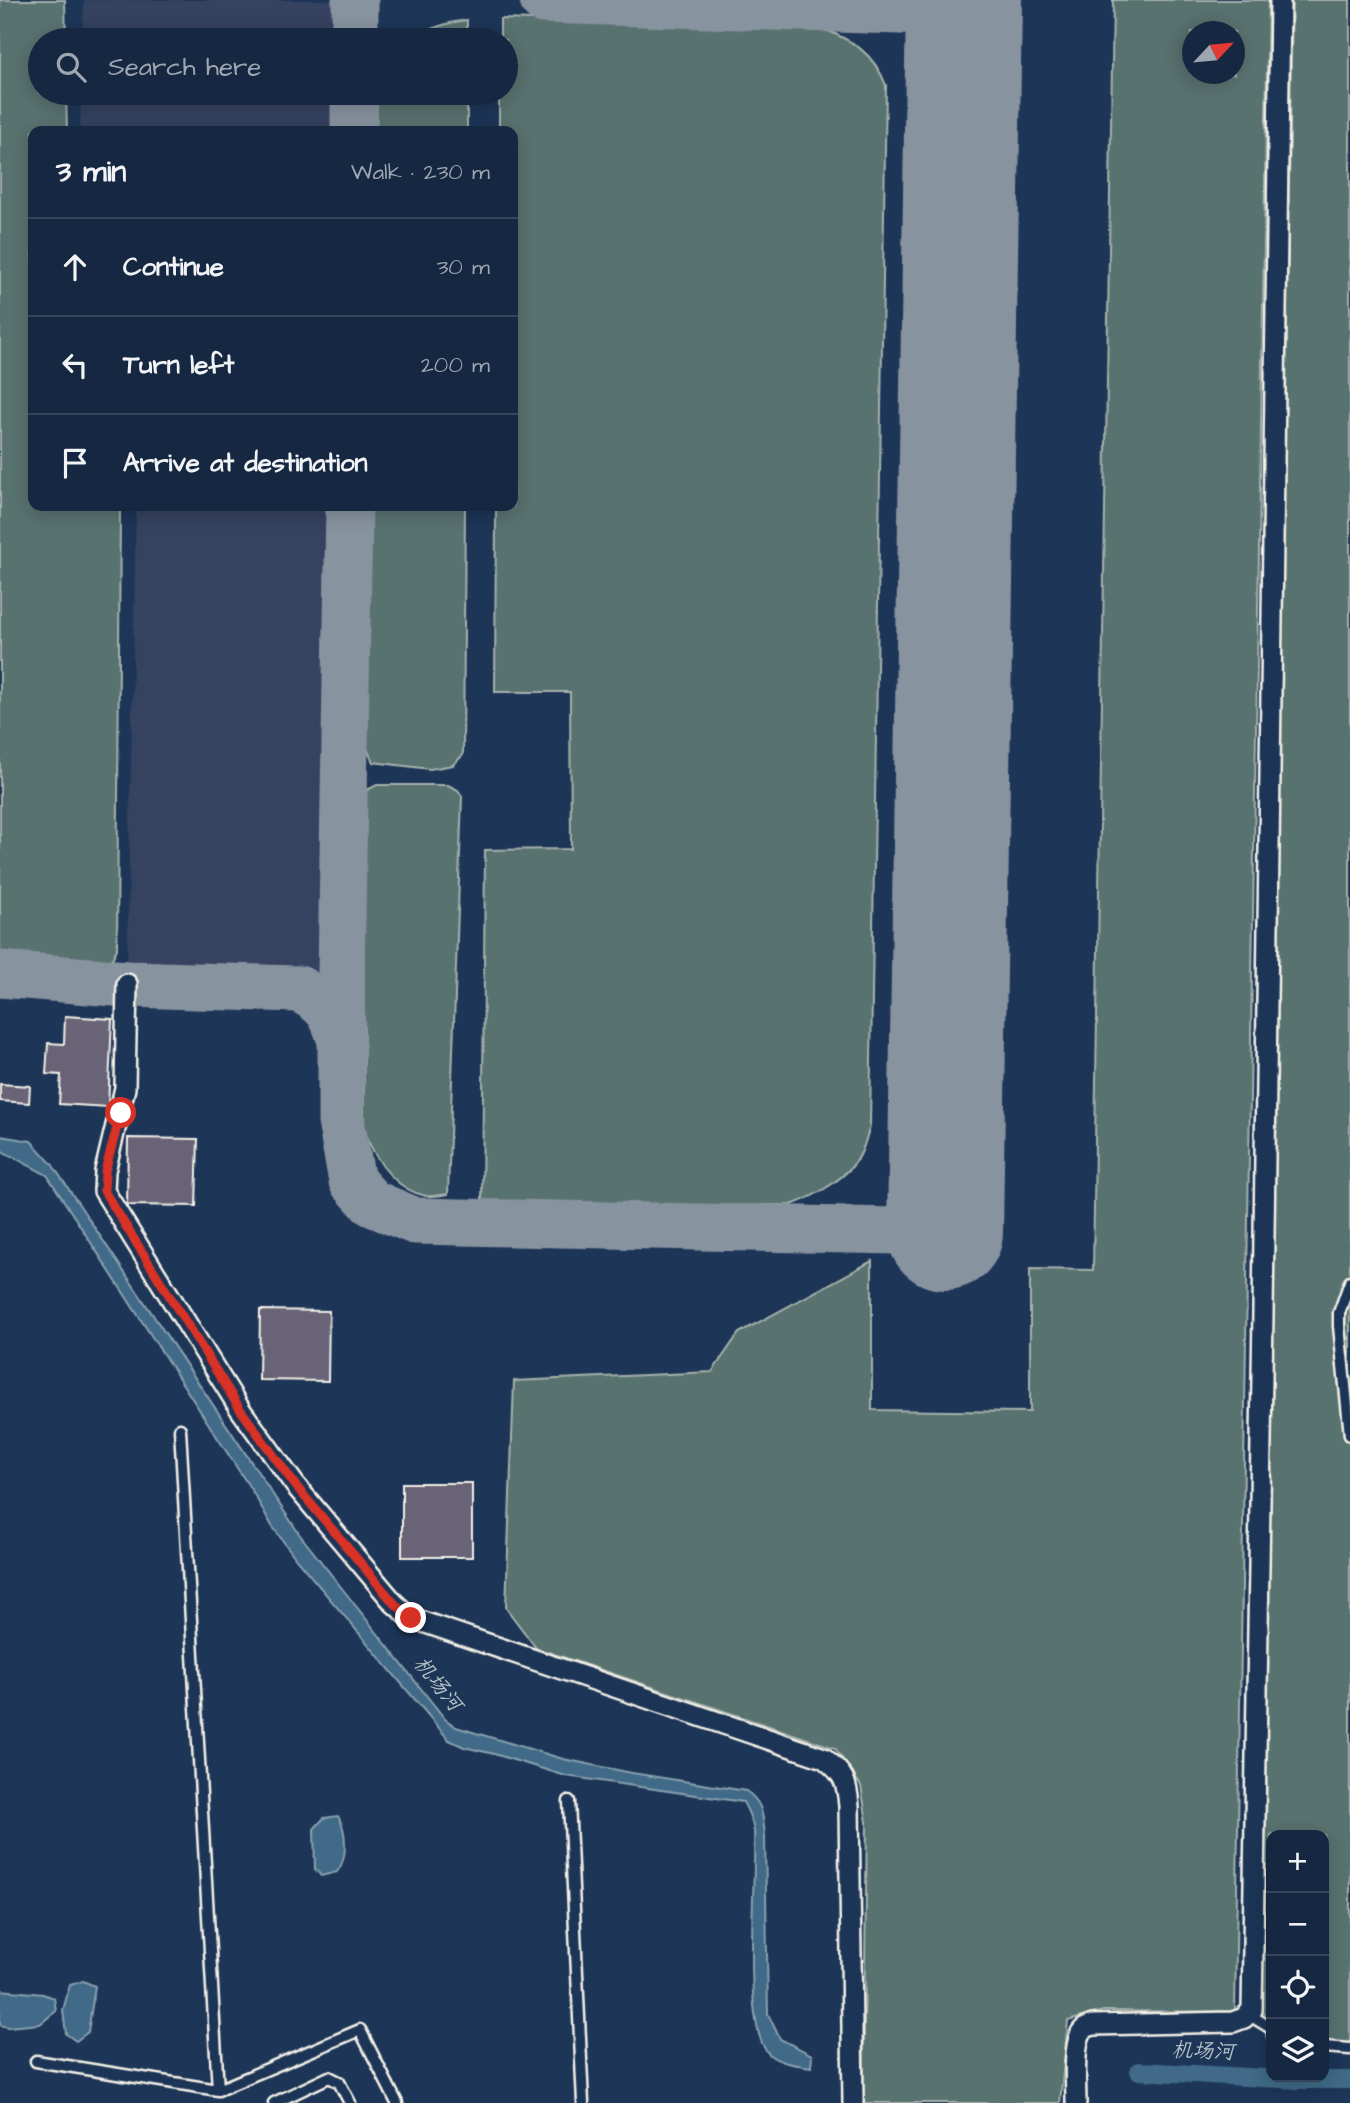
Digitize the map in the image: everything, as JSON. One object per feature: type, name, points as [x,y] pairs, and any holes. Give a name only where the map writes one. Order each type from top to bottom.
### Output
[{"type":"street","points":[[1076,2103],[1078,2046],[1084,2028],[1093,2025],[1233,2022],[1252,2010],[1280,0]]},
{"type":"street","points":[[127,984],[125,1088],[105,1171],[104,1191],[240,1409],[295,1485],[394,1603],[411,1618],[824,1758],[841,1773],[848,1786],[849,1806],[853,2103]]},
{"type":"lane","points":[[1350,1282],[1339,1313],[1339,1326],[1350,1435]]},
{"type":"lane","points":[[180,1429],[218,2090]]},
{"type":"lane","points":[[569,1801],[583,2103]]},
{"type":"lane","points":[[1248,2014],[1266,2025]]},
{"type":"lane","points":[[36,2061],[218,2090],[360,2030],[397,2103]]},
{"type":"lane","points":[[1329,2047],[1350,2049]]},
{"type":"lane","points":[[274,2103],[329,2077],[340,2082],[350,2103]]},
{"type":"shaded area","points":[[84,0],[337,0],[337,28],[83,28]]},
{"type":"shaded area","points":[[81,105],[338,105],[338,126],[80,126]]},
{"type":"shaded area","points":[[136,511],[349,511],[341,974],[127,967]]},
{"type":"shaded area","points":[[0,1136],[31,1141],[52,1164],[300,1535],[445,1719],[456,1727],[563,1759],[746,1791],[752,1795],[763,1816],[765,1836],[768,2014],[780,2039],[812,2055],[811,2067],[774,2058],[761,2040],[755,2016],[753,1985],[754,1832],[743,1802],[566,1776],[464,1747],[449,1740],[297,1560],[272,1526],[254,1494],[47,1175],[0,1150]]},
{"type":"shaded area","points":[[338,1816],[345,1837],[345,1852],[337,1872],[321,1876],[315,1869],[314,1829],[324,1818]]},
{"type":"shaded area","points":[[83,1981],[95,1986],[88,2032],[76,2041],[66,2034],[63,2010],[70,1985]]},
{"type":"shaded area","points":[[0,1990],[43,1994],[54,1998],[56,2011],[40,2024],[8,2027],[0,2025]]},
{"type":"green space","points":[[0,0],[65,0],[66,28],[28,28],[28,105],[66,105],[67,126],[28,126],[28,511],[120,511],[117,949],[112,959],[98,964],[0,957]]},
{"type":"green space","points":[[1113,0],[1268,0],[1235,2012],[1103,2011],[1068,2021],[1060,2103],[863,2103],[867,1822],[861,1786],[835,1748],[536,1648],[506,1608],[514,1381],[712,1372],[739,1333],[872,1261],[872,1410],[1030,1412],[1030,1269],[1093,1270]]},
{"type":"green space","points":[[1292,0],[1350,0],[1350,2051],[1329,2050],[1329,1830],[1266,1830],[1266,2034],[1259,2005]]},
{"type":"green space","points":[[500,19],[821,28],[842,37],[868,56],[886,85],[870,1126],[861,1153],[849,1170],[820,1191],[791,1205],[482,1210],[485,850],[571,849],[570,692],[495,692],[496,511],[518,511],[518,126],[499,126],[499,105],[518,105],[518,28],[500,28]]},
{"type":"green space","points":[[467,20],[467,28],[435,28],[439,26]]},
{"type":"green space","points":[[377,105],[467,105],[467,126],[376,126]]},
{"type":"green space","points":[[371,511],[465,511],[463,755],[453,765],[430,769],[373,762],[367,749]]},
{"type":"green space","points":[[377,785],[448,785],[458,790],[462,796],[448,1194],[426,1196],[404,1187],[380,1162],[364,1131],[363,800],[367,790]]},
{"type":"building","points":[[65,1016],[112,1019],[108,1107],[59,1104],[61,1075],[46,1074],[48,1043],[64,1044]]},
{"type":"building","points":[[0,1084],[30,1086],[29,1103],[0,1101]]},
{"type":"building","points":[[128,1138],[198,1139],[196,1206],[127,1205]]},
{"type":"building","points":[[260,1310],[329,1311],[328,1381],[259,1380]]},
{"type":"building","points":[[402,1483],[472,1483],[472,1557],[402,1557]]},
{"type":"waterway","name":"机场河","points":[[1139,2071],[1300,2080],[1350,2080]]},
{"type":"taxiway","points":[[355,0],[355,28]]},
{"type":"taxiway","points":[[543,0],[964,13]]},
{"type":"taxiway","points":[[354,105],[354,126]]},
{"type":"taxiway","points":[[349,511],[341,1121],[352,1181],[372,1203],[415,1221],[945,1232]]},
{"type":"taxiway","points":[[0,974],[127,984],[299,989],[317,1000],[328,1011],[342,1045]]},
{"type":"runway","points":[[945,1232],[964,0]]},
{"type":"route","points":[[121,1113],[105,1171],[104,1191],[240,1409],[295,1485],[394,1603],[411,1618]]}]
